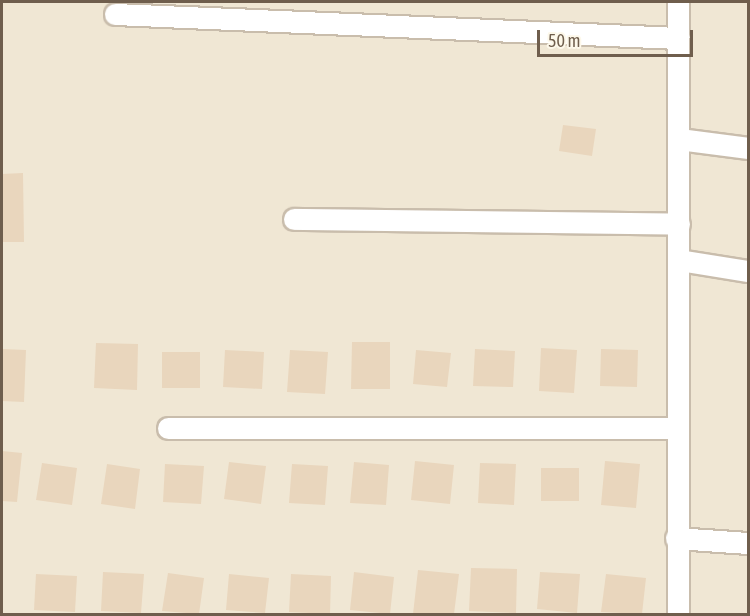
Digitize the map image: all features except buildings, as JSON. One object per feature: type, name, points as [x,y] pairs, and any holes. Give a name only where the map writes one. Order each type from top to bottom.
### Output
[{"type":"street","points":[[678,2],[679,260],[676,538],[678,615]]},
{"type":"street","points":[[115,14],[678,38]]},
{"type":"street","points":[[679,139],[748,148]]},
{"type":"street","points":[[294,219],[679,224]]},
{"type":"street","points":[[679,260],[748,271]]},
{"type":"street","points":[[168,428],[677,428]]},
{"type":"street","points":[[676,538],[748,543]]},
{"type":"shaded area","points":[[2,2],[748,2],[748,614],[2,614]]}]
